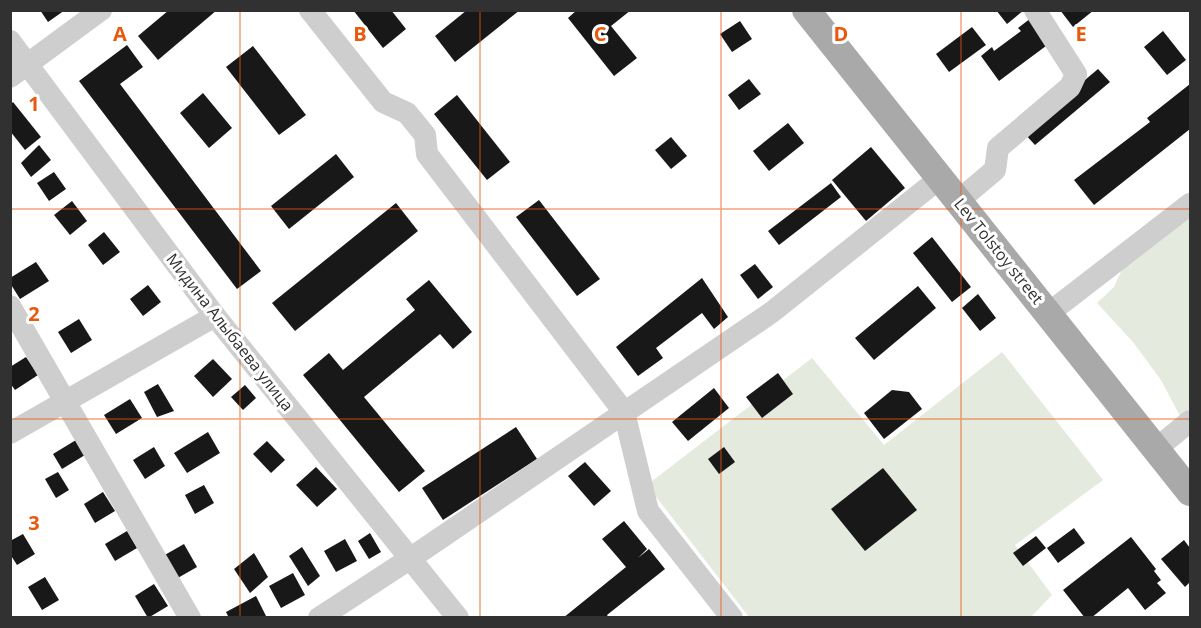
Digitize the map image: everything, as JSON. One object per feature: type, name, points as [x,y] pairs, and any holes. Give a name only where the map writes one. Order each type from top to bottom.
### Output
[{"type":"main road","name":"Lev Tolstoy street","points":[[806,10],[1191,492]]},
{"type":"street","points":[[10,77],[30,65],[101,10]]},
{"type":"street","points":[[310,10],[383,102],[407,113],[425,135],[427,154],[624,411],[648,511],[732,618]]},
{"type":"street","points":[[958,201],[995,170],[998,148],[1070,87],[1076,74],[1035,10]]},
{"type":"street","name":"Мидина Алыбаева улица","points":[[10,41],[215,316],[458,618]]},
{"type":"street","points":[[319,618],[772,312],[940,178]]},
{"type":"street","points":[[1049,314],[1191,204]]},
{"type":"street","points":[[10,306],[190,618]]},
{"type":"street","points":[[10,433],[215,316]]},
{"type":"street","points":[[1156,449],[1191,421]]},
{"type":"shaded area","points":[[1190,211],[1190,409],[1180,416],[1161,380],[1133,342],[1097,303],[1114,287],[1124,265]]},
{"type":"shaded area","points":[[1002,352],[1103,480],[1015,545],[1052,595],[1030,618],[749,617],[647,485],[812,358],[884,445]]},
{"type":"building","points":[[40,10],[65,10],[48,22]]},
{"type":"building","points":[[169,10],[217,10],[158,60],[138,36]]},
{"type":"building","points":[[353,10],[391,10],[406,29],[383,48]]},
{"type":"building","points":[[467,10],[520,10],[455,62],[435,36]]},
{"type":"building","points":[[577,10],[631,10],[611,26],[637,58],[614,76],[568,18]]},
{"type":"building","points":[[996,10],[1024,10],[1007,24]]},
{"type":"building","points":[[1060,10],[1094,10],[1073,27]]},
{"type":"building","points":[[1031,18],[1050,43],[999,81],[981,56],[992,47],[994,51],[1021,31],[1018,28]]},
{"type":"building","points":[[740,21],[752,39],[732,52],[720,34]]},
{"type":"building","points":[[972,27],[986,45],[949,72],[936,54]]},
{"type":"building","points":[[1163,31],[1186,60],[1167,75],[1144,47]]},
{"type":"building","points":[[127,45],[143,67],[120,84],[261,271],[237,289],[79,81]]},
{"type":"building","points":[[253,46],[306,115],[279,135],[226,67]]},
{"type":"building","points":[[1098,69],[1110,82],[1035,145],[1023,132]]},
{"type":"building","points":[[749,79],[761,94],[739,110],[728,95]]},
{"type":"building","points":[[1190,84],[1190,129],[1094,205],[1074,180],[1150,122],[1147,118]]},
{"type":"building","points":[[203,93],[232,128],[209,148],[180,113]]},
{"type":"building","points":[[457,95],[510,162],[487,180],[434,114]]},
{"type":"building","points":[[13,102],[41,137],[25,150],[10,131],[10,105]]},
{"type":"building","points":[[788,123],[804,143],[769,171],[753,151]]},
{"type":"building","points":[[671,137],[687,156],[671,169],[655,150]]},
{"type":"building","points":[[39,145],[51,160],[31,177],[21,163]]},
{"type":"building","points":[[871,147],[905,188],[866,221],[832,180]]},
{"type":"building","points":[[336,154],[354,177],[289,229],[271,206]]},
{"type":"building","points":[[54,172],[66,189],[49,201],[37,183]]},
{"type":"building","points":[[831,183],[841,197],[779,245],[768,231]]},
{"type":"building","points":[[539,200],[600,279],[577,296],[516,217]]},
{"type":"building","points":[[72,201],[87,221],[70,235],[54,215]]},
{"type":"building","points":[[396,203],[418,231],[295,331],[272,303]]},
{"type":"building","points":[[104,232],[120,252],[103,265],[88,245]]},
{"type":"building","points":[[932,237],[971,287],[952,302],[913,253]]},
{"type":"building","points":[[36,262],[49,281],[20,299],[10,283],[10,278]]},
{"type":"building","points":[[755,264],[773,287],[758,299],[740,275]]},
{"type":"building","points":[[702,278],[728,317],[714,329],[702,313],[656,348],[663,358],[638,376],[616,347]]},
{"type":"building","points":[[429,280],[472,332],[453,349],[440,334],[364,397],[425,471],[399,492],[303,375],[329,353],[343,370],[415,310],[406,299]]},
{"type":"building","points":[[148,285],[161,302],[143,316],[130,299]]},
{"type":"building","points":[[918,286],[936,308],[874,360],[855,338]]},
{"type":"building","points":[[978,294],[996,318],[980,331],[962,308]]},
{"type":"building","points":[[79,319],[92,340],[71,353],[58,332]]},
{"type":"building","points":[[26,357],[38,375],[15,390],[10,383],[10,367]]},
{"type":"building","points":[[213,359],[232,379],[213,397],[194,376]]},
{"type":"building","points":[[778,373],[793,394],[762,418],[746,397]]},
{"type":"building","points":[[158,384],[174,411],[157,417],[144,392]]},
{"type":"building","points":[[245,385],[256,398],[243,410],[231,397]]},
{"type":"building","points":[[714,388],[729,408],[688,441],[672,422]]},
{"type":"building","points":[[892,390],[909,392],[922,409],[884,439],[864,413]]},
{"type":"building","points":[[130,399],[142,418],[116,434],[104,415]]},
{"type":"building","points":[[516,427],[537,459],[443,520],[422,488]]},
{"type":"building","points":[[208,432],[220,453],[187,473],[174,453]]},
{"type":"building","points":[[76,440],[85,455],[62,469],[53,454]]},
{"type":"building","points":[[267,441],[285,460],[271,473],[253,454]]},
{"type":"building","points":[[154,447],[165,466],[145,479],[133,460]]},
{"type":"building","points":[[724,447],[735,462],[719,474],[708,459]]},
{"type":"building","points":[[585,462],[611,491],[594,506],[568,476]]},
{"type":"building","points":[[316,467],[337,489],[317,507],[296,485]]},
{"type":"building","points":[[883,468],[917,510],[865,551],[831,509]]},
{"type":"building","points":[[58,472],[69,490],[56,498],[45,479]]},
{"type":"building","points":[[204,485],[214,503],[195,514],[185,495]]},
{"type":"building","points":[[103,492],[115,511],[95,523],[84,504]]},
{"type":"building","points":[[624,521],[647,549],[638,558],[649,549],[665,569],[607,615],[609,618],[563,618],[626,567],[602,539]]},
{"type":"building","points":[[1074,528],[1085,543],[1058,563],[1047,548]]},
{"type":"building","points":[[127,531],[137,548],[115,561],[105,544]]},
{"type":"building","points":[[370,533],[381,552],[369,559],[358,541]]},
{"type":"building","points":[[23,534],[35,554],[17,565],[10,554],[10,541]]},
{"type":"building","points":[[1036,536],[1046,548],[1023,566],[1013,553]]},
{"type":"building","points":[[1131,537],[1156,569],[1154,571],[1161,580],[1157,583],[1166,593],[1145,610],[1128,588],[1091,618],[1085,618],[1063,590]]},
{"type":"building","points":[[345,539],[357,561],[336,572],[324,551]]},
{"type":"building","points":[[1184,540],[1190,548],[1190,582],[1185,587],[1161,559]]},
{"type":"building","points":[[184,544],[197,567],[176,579],[163,556]]},
{"type":"building","points":[[302,547],[320,576],[308,586],[289,556]]},
{"type":"building","points":[[254,553],[268,577],[250,593],[234,569]]},
{"type":"building","points":[[293,573],[305,595],[281,608],[269,586]]},
{"type":"building","points":[[45,577],[59,600],[42,610],[28,587]]},
{"type":"building","points":[[154,584],[168,606],[148,618],[135,596]]},
{"type":"building","points":[[256,596],[267,618],[229,618],[226,612]]}]
